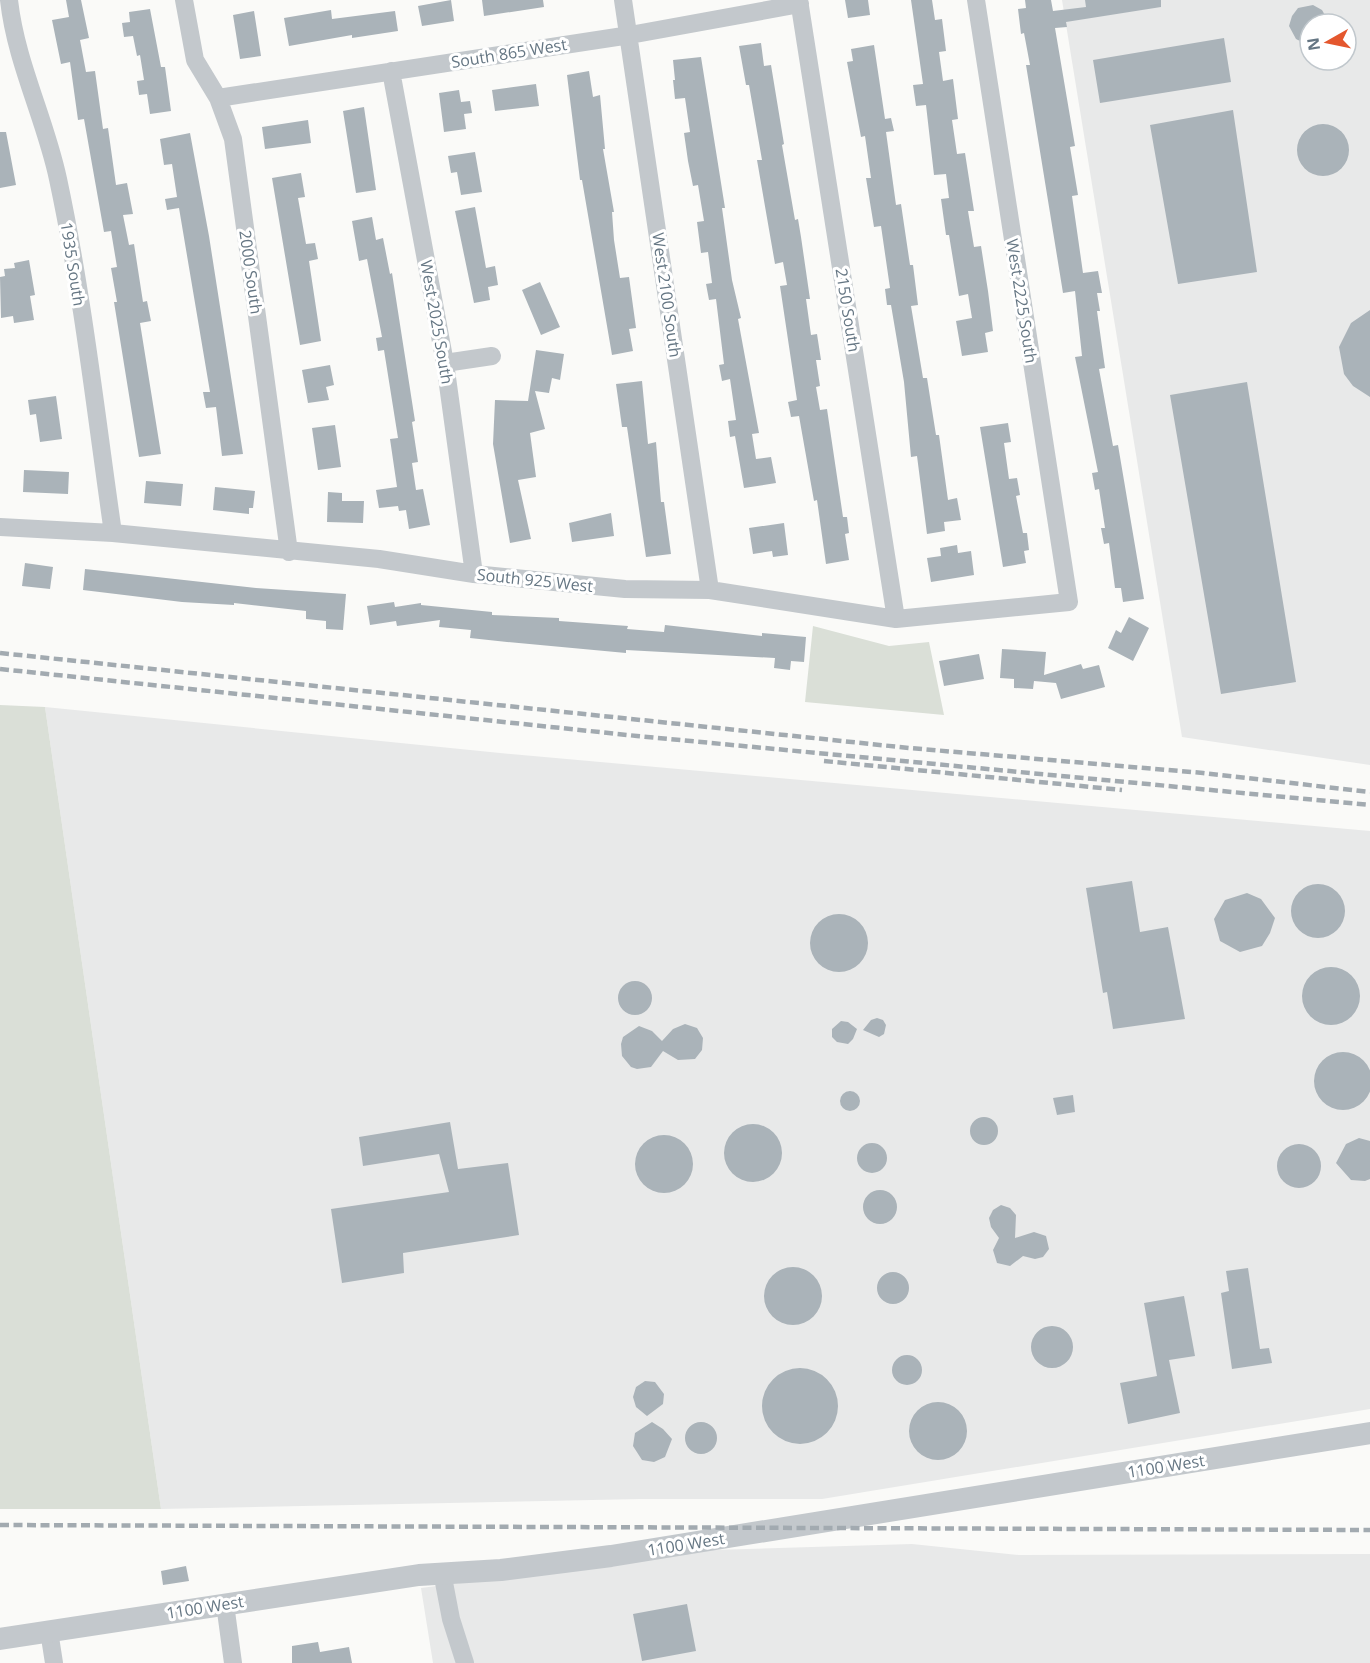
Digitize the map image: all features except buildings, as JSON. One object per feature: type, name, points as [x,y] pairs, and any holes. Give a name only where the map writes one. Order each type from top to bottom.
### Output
[{"type":"street","name":"1935 South","points":[[9,0],[13,33],[55,166],[70,236],[113,533]]},
{"type":"street","name":"2000 South","points":[[184,0],[195,60],[218,98],[233,139],[289,552]]},
{"type":"street","name":"West 2100 South","points":[[623,0],[630,35],[710,590]]},
{"type":"street","name":"West 2225 South","points":[[976,0],[1069,602]]},
{"type":"street","name":"South 865 West","points":[[218,98],[630,35],[800,2]]},
{"type":"street","name":"2150 South","points":[[800,2],[896,620]]},
{"type":"street","name":"West 2025 South","points":[[391,71],[445,363],[474,574]]},
{"type":"street","points":[[445,363],[492,357]]},
{"type":"street","name":"South 925 West","points":[[0,526],[113,533],[379,559],[474,574],[625,588],[710,590],[896,620],[1069,602]]},
{"type":"street","name":"1100 West","points":[[0,1639],[442,1572],[501,1570],[591,1559],[1370,1433]]},
{"type":"street","points":[[442,1572],[451,1619],[465,1663]]},
{"type":"street","points":[[225,1604],[233,1663]]},
{"type":"street","points":[[49,1631],[54,1663]]},
{"type":"shaded area","points":[[1062,0],[1370,0],[1370,765],[1182,737]]},
{"type":"shaded area","points":[[813,626],[889,646],[929,642],[944,715],[805,702]]},
{"type":"shaded area","points":[[0,705],[45,707],[161,1509],[0,1509]]},
{"type":"shaded area","points":[[45,707],[500,753],[1370,831],[1370,1409],[822,1499],[640,1499],[161,1509]]},
{"type":"shaded area","points":[[912,1544],[1019,1555],[1370,1554],[1370,1663],[433,1663],[421,1588],[713,1550]]},
{"type":"railway","points":[[0,653],[909,748],[1203,773],[1370,792]]},
{"type":"railway","points":[[0,669],[637,736],[1370,805]]},
{"type":"railway","points":[[824,761],[1122,790]]},
{"type":"railway","points":[[0,1525],[1370,1530]]}]
